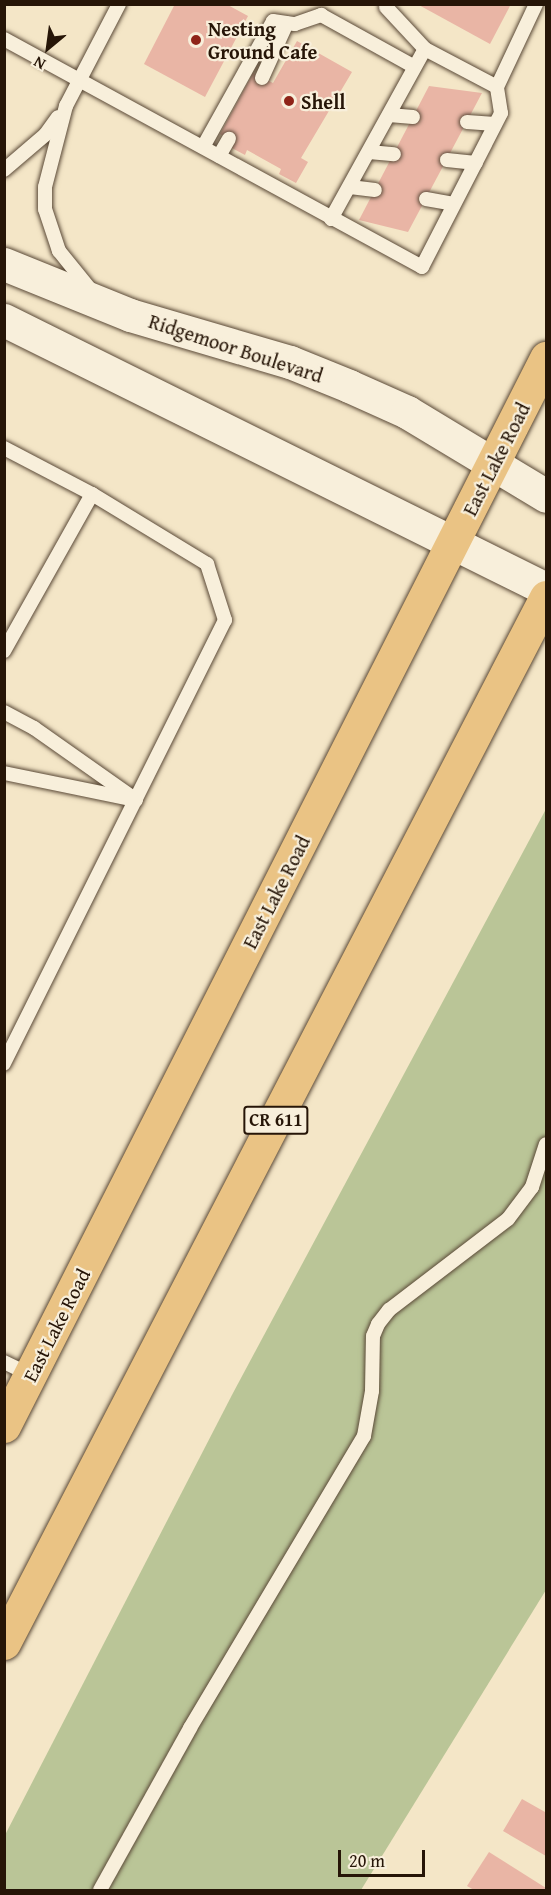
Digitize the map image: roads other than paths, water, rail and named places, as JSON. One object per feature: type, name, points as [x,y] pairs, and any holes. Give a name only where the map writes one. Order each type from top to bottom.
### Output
[{"type":"main road","name":"East Lake Road","points":[[4,1426],[18,1369],[453,542],[546,358]]},
{"type":"main road","name":"CR 611","points":[[4,1643],[546,597]]},
{"type":"street","name":"Ridgemoor Boulevard","points":[[4,264],[108,306],[290,362],[349,386],[407,412],[546,496]]},
{"type":"street","points":[[4,320],[340,490],[453,542],[546,589]]},
{"type":"lane","points":[[108,306],[74,273],[59,251],[45,209],[47,166],[66,106],[119,4]]},
{"type":"lane","points":[[4,39],[422,267],[501,113],[496,87],[536,4]]},
{"type":"lane","points":[[385,5],[425,49],[496,87]]},
{"type":"lane","points":[[203,147],[273,21],[286,23],[321,15],[415,67]]},
{"type":"lane","points":[[262,78],[286,23]]},
{"type":"lane","points":[[331,219],[425,49]]},
{"type":"lane","points":[[4,170],[45,135],[66,106]]},
{"type":"lane","points":[[389,115],[413,117]]},
{"type":"lane","points":[[466,122],[495,124]]},
{"type":"lane","points":[[219,156],[228,139]]},
{"type":"lane","points":[[369,152],[394,154]]},
{"type":"lane","points":[[447,160],[476,163]]},
{"type":"lane","points":[[350,187],[375,190]]},
{"type":"lane","points":[[426,199],[454,204]]},
{"type":"lane","points":[[4,448],[92,494],[207,564],[225,620],[4,1064]]},
{"type":"lane","points":[[4,651],[92,494]]},
{"type":"lane","points":[[4,712],[34,728],[136,800]]},
{"type":"lane","points":[[4,773],[136,800]]},
{"type":"lane","points":[[100,1890],[190,1728],[364,1436],[372,1391],[373,1336],[378,1324],[389,1310],[508,1219],[532,1187],[546,1144]]},
{"type":"place","name":"Nesting Ground Cafe","points":[[196,40]]},
{"type":"place","name":"Shell","points":[[289,101]]}]
